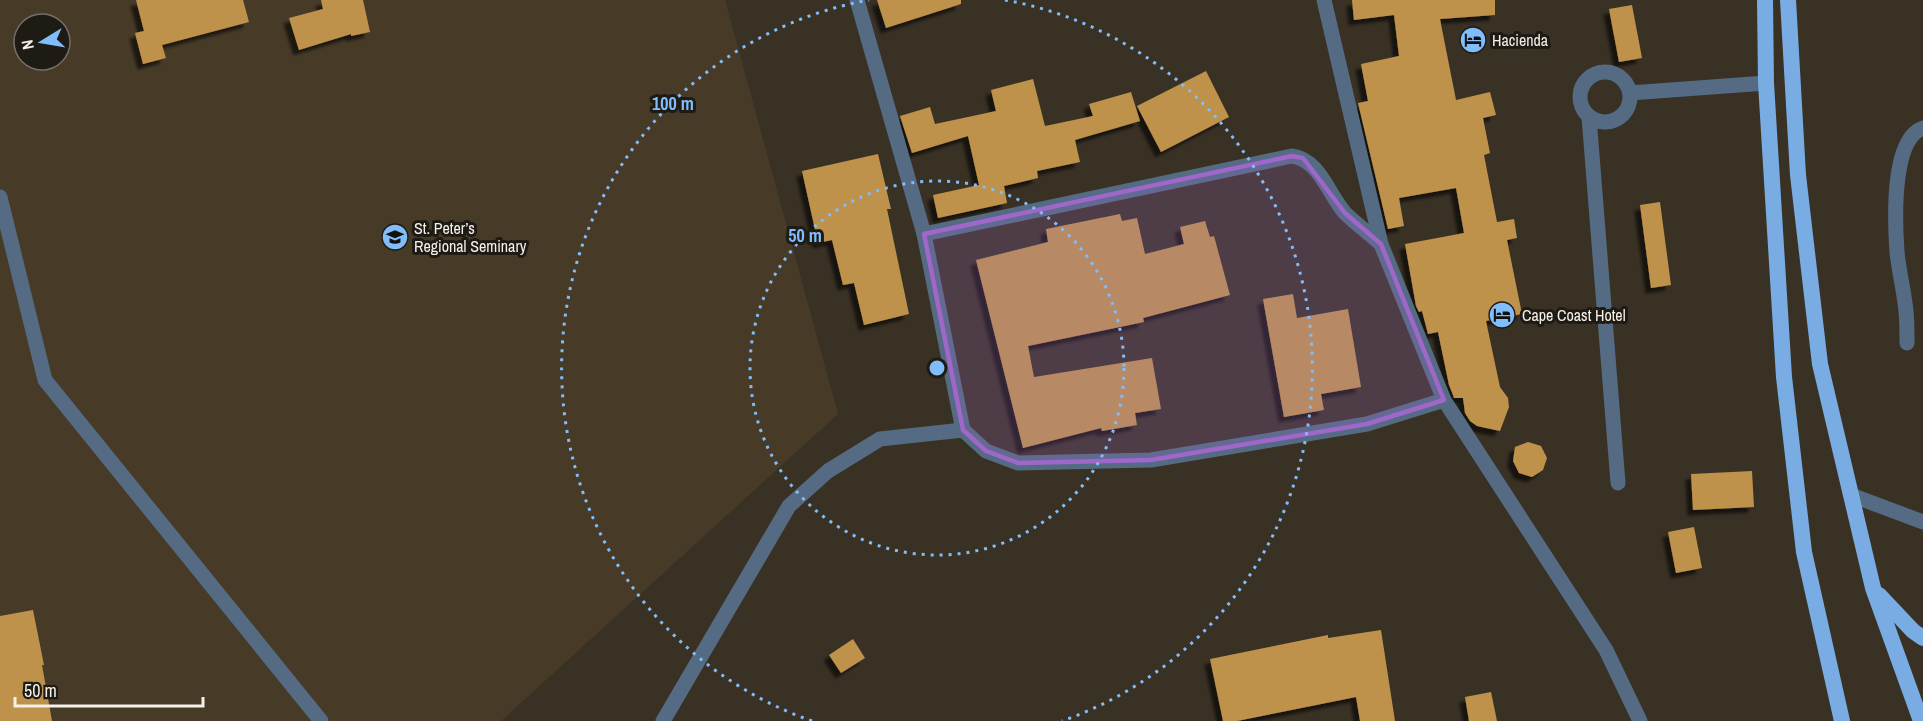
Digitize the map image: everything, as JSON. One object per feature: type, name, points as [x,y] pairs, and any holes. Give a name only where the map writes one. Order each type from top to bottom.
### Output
[{"type":"highway","points":[[1765,0],[1766,83],[1784,377],[1804,552],[1842,721]]},
{"type":"highway","points":[[1788,0],[1798,175],[1820,364],[1873,588],[1921,721]]},
{"type":"highway","points":[[1873,588],[1913,631],[1923,638]]},
{"type":"street","points":[[857,0],[924,234],[963,430],[986,451],[1018,463],[1151,460],[1367,424],[1444,400]]},
{"type":"street","points":[[1324,0],[1381,244],[1444,400],[1606,650],[1640,721]]},
{"type":"street","points":[[1601,71],[1620,76],[1627,83],[1630,93],[1630,103],[1625,112],[1618,119],[1608,122],[1599,122],[1589,117],[1583,110],[1580,100],[1580,90],[1584,81],[1592,74],[1601,71]]},
{"type":"street","points":[[1630,93],[1766,83]]},
{"type":"street","points":[[1589,117],[1618,483]]},
{"type":"street","points":[[1907,343],[1906,312],[1897,253],[1896,202],[1901,154],[1916,130],[1923,128]]},
{"type":"street","points":[[924,234],[1292,156],[1303,158],[1312,164],[1345,213],[1381,244]]},
{"type":"street","points":[[0,196],[45,380],[321,721]]},
{"type":"street","points":[[663,721],[789,506],[828,471],[880,439],[963,430]]},
{"type":"street","points":[[1851,495],[1923,522]]},
{"type":"highlighted area","points":[[1292,156],[1303,158],[1345,213],[1381,244],[1444,400],[1367,424],[1151,460],[1018,463],[986,451],[963,430],[924,234]]},
{"type":"shaded area","name":"St. Peter’s Regional Seminary","points":[[0,0],[725,0],[838,414],[501,721],[0,721]]},
{"type":"building","points":[[136,0],[243,0],[249,22],[162,45],[166,58],[143,64],[135,33],[144,31]]},
{"type":"building","points":[[321,0],[363,0],[370,32],[351,36],[351,34],[299,50],[289,18],[323,9]]},
{"type":"building","points":[[877,0],[961,0],[961,4],[886,28]]},
{"type":"building","points":[[1352,0],[1495,0],[1495,15],[1440,19],[1456,100],[1490,92],[1496,115],[1483,118],[1490,153],[1484,155],[1497,222],[1514,219],[1517,238],[1507,240],[1522,314],[1486,321],[1500,387],[1508,398],[1509,407],[1500,431],[1477,426],[1470,421],[1465,413],[1463,398],[1454,398],[1438,332],[1428,334],[1422,311],[1419,312],[1416,306],[1405,244],[1464,233],[1456,188],[1399,198],[1404,226],[1388,229],[1358,103],[1368,101],[1361,64],[1399,56],[1394,15],[1354,20]]},
{"type":"building","points":[[1632,5],[1642,58],[1619,62],[1609,9]]},
{"type":"building","points":[[1206,71],[1229,117],[1161,152],[1137,106]]},
{"type":"building","points":[[1033,79],[1045,126],[1093,116],[1089,104],[1131,92],[1140,121],[1075,140],[1080,162],[1037,171],[1038,178],[1004,186],[1007,203],[938,218],[933,195],[979,185],[968,136],[912,153],[900,116],[930,107],[935,124],[996,111],[991,90]]},
{"type":"building","points":[[878,154],[891,209],[887,209],[909,314],[864,325],[854,283],[843,285],[832,240],[818,243],[802,171]]},
{"type":"building","points":[[1660,202],[1671,285],[1651,288],[1640,205]]},
{"type":"building","points":[[1120,214],[1122,221],[1137,218],[1145,254],[1184,244],[1180,227],[1205,221],[1210,237],[1214,236],[1230,295],[1143,318],[1144,322],[1028,346],[1034,377],[1152,358],[1161,409],[1135,413],[1137,425],[1102,431],[1101,428],[1023,448],[976,260],[1048,242],[1046,229]]},
{"type":"building","points":[[1293,294],[1297,318],[1348,309],[1361,387],[1321,394],[1324,410],[1284,417],[1263,299]]},
{"type":"building","points":[[1528,442],[1541,446],[1547,458],[1543,470],[1532,477],[1519,473],[1513,461],[1515,447]]},
{"type":"building","points":[[1752,471],[1754,507],[1693,510],[1691,474]]},
{"type":"building","points":[[1694,527],[1702,568],[1676,573],[1668,532]]},
{"type":"building","points":[[33,610],[52,721],[0,721],[0,616]]},
{"type":"building","points":[[1381,630],[1395,721],[1360,721],[1356,697],[1237,721],[1223,721],[1210,659],[1328,635],[1328,638]]},
{"type":"building","points":[[853,639],[865,658],[841,673],[829,655]]},
{"type":"building","points":[[1491,692],[1497,721],[1469,721],[1465,697]]},
{"type":"place","name":"Hacienda","points":[[1473,40]]},
{"type":"place","name":"St. Peter’s Regional Seminary","points":[[395,237]]},
{"type":"place","name":"Cape Coast Hotel","points":[[1502,315]]}]
